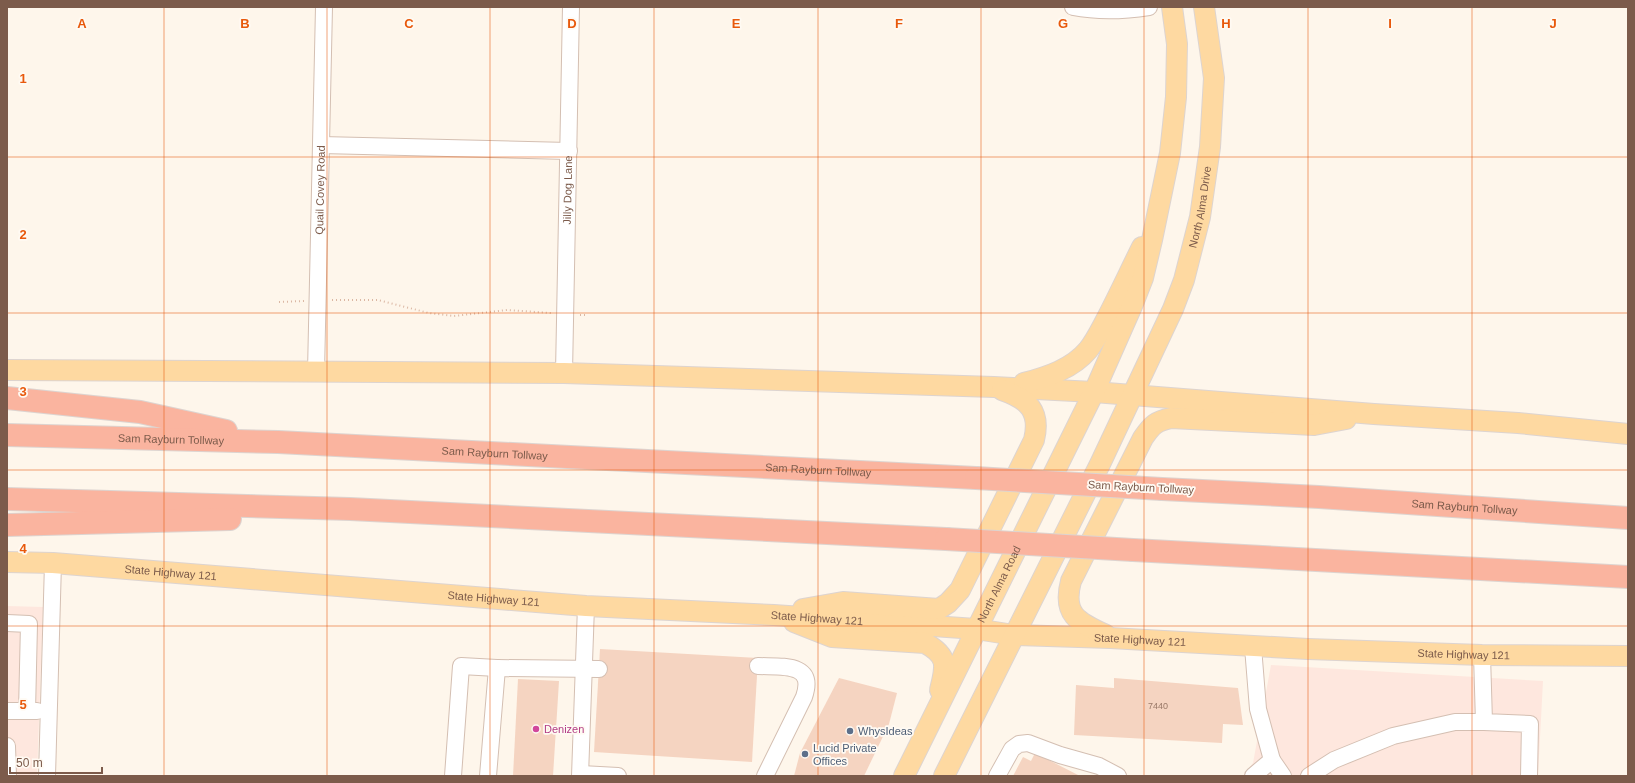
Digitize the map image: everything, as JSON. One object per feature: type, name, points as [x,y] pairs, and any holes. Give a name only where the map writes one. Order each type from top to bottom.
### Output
[{"type":"highway","points":[[7,398],[140,412],[278,442]]},
{"type":"highway","name":"Sam Rayburn Tollway","points":[[7,435],[278,442],[1319,497],[1628,518]]},
{"type":"highway","points":[[7,499],[350,509],[946,539],[1628,577]]},
{"type":"highway","points":[[7,525],[221,519],[350,509]]},
{"type":"main road","points":[[1094,392],[1140,285],[1158,213],[1170,153],[1176,97],[1177,44],[1172,7]]},
{"type":"main road","name":"North Alma Drive","points":[[1132,396],[1173,309],[1184,280],[1200,218],[1210,146],[1214,78],[1204,7]]},
{"type":"main road","points":[[994,387],[1046,378],[1067,367],[1088,350],[1097,337],[1117,300],[1158,213]]},
{"type":"main road","points":[[7,370],[564,373],[994,387],[1094,392],[1374,414],[1518,422],[1628,434]]},
{"type":"main road","points":[[774,615],[843,602],[939,609],[954,598],[960,590],[1034,440],[1036,432],[1035,417],[1027,403],[1019,396],[994,387]]},
{"type":"main road","name":"North Alma Road","points":[[906,775],[976,629],[1094,392]]},
{"type":"main road","points":[[944,776],[1100,464],[1132,396]]},
{"type":"main road","points":[[1110,638],[1084,625],[1072,613],[1068,594],[1071,581],[1143,438],[1150,427],[1160,420],[1171,418],[1314,425],[1374,414]]},
{"type":"main road","name":"State Highway 121","points":[[7,562],[53,564],[586,606],[774,615],[976,629],[1014,635],[1110,638],[1253,647],[1482,654],[1628,656]]},
{"type":"main road","points":[[774,615],[832,637],[925,643],[936,649],[943,659],[945,669],[936,711]]},
{"type":"street","name":"Quail Covey Road","points":[[316,372],[324,7]]},
{"type":"street","name":"Jilly Dog Lane","points":[[564,373],[571,7]]},
{"type":"street","points":[[1072,7],[1109,11],[1149,7]]},
{"type":"street","points":[[321,145],[568,151]]},
{"type":"street","points":[[47,776],[53,564]]},
{"type":"street","points":[[586,606],[592,669],[581,775],[618,776]]},
{"type":"street","points":[[7,623],[29,624],[27,711]]},
{"type":"street","points":[[1253,647],[1258,709],[1272,760],[1283,776]]},
{"type":"street","points":[[1482,654],[1484,722]]},
{"type":"street","points":[[453,776],[462,666],[592,669]]},
{"type":"street","points":[[758,666],[796,669],[805,676],[807,682],[804,697],[765,776]]},
{"type":"street","points":[[488,776],[497,668]]},
{"type":"street","points":[[7,710],[49,711]]},
{"type":"street","points":[[1309,776],[1334,760],[1393,736],[1455,722],[1530,724],[1529,776]]},
{"type":"street","points":[[997,776],[1012,749],[1019,744],[1028,743],[1060,755],[1099,766],[1118,776]]},
{"type":"street","points":[[7,746],[8,776]]},
{"type":"street","points":[[1253,776],[1272,760]]},
{"type":"path","points":[[325,300],[378,300],[429,313],[454,316],[507,310],[556,314]]},
{"type":"path","points":[[279,302],[308,301]]},
{"type":"path","points":[[573,315],[588,315]]},
{"type":"shaded area","points":[[7,606],[43,607],[37,776],[7,776]]},
{"type":"shaded area","points":[[1271,665],[1543,681],[1538,776],[1243,776],[1253,763]]},
{"type":"building","points":[[600,649],[758,658],[752,762],[594,752]]},
{"type":"building","points":[[839,678],[897,693],[889,724],[864,776],[794,776],[800,753]]},
{"type":"building","points":[[1114,678],[1238,688],[1243,725],[1223,724],[1222,743],[1074,735],[1076,685],[1114,688]]},
{"type":"building","name":"Denizen","points":[[518,679],[559,681],[553,776],[513,776]]},
{"type":"building","points":[[1035,753],[1080,776],[1013,776],[1023,757],[1031,761]]},
{"type":"place","name":"Denizen","points":[[536,729]]},
{"type":"place","name":"WhysIdeas","points":[[850,731]]},
{"type":"place","name":"Lucid Private Offices","points":[[805,754]]}]
